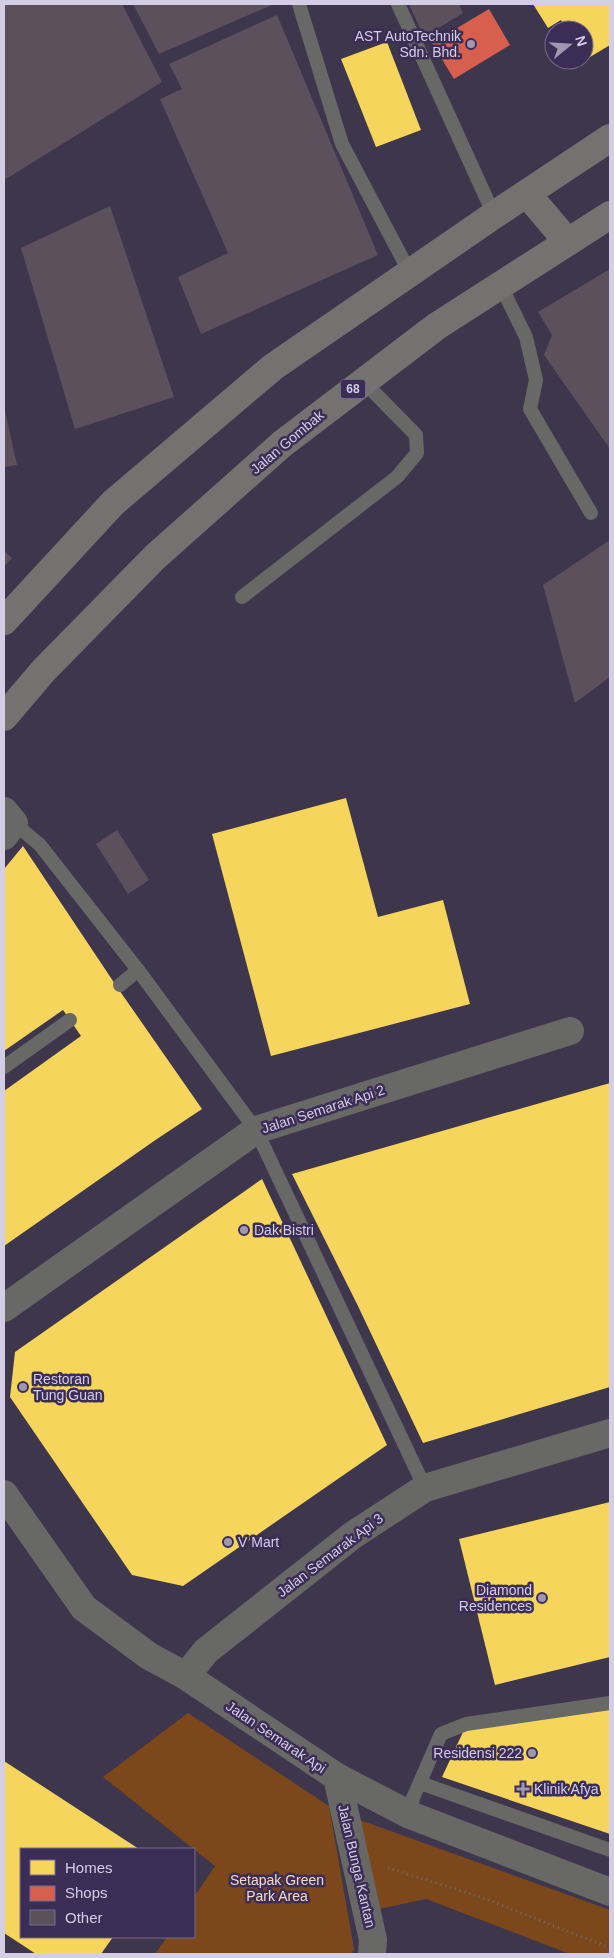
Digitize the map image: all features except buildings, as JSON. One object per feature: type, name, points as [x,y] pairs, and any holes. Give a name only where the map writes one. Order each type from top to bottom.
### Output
[{"type":"main road","points":[[4,621],[113,503],[273,367],[494,215],[610,138]]},
{"type":"main road","points":[[527,194],[567,241]]},
{"type":"main road","name":"Jalan Gombak","points":[[4,717],[44,670],[155,557],[282,444],[437,326],[610,215]]},
{"type":"street","name":"Jalan Semarak Api 2","points":[[4,1308],[256,1130],[570,1031]]},
{"type":"street","name":"Jalan Semarak Api 3","points":[[186,1676],[206,1651],[353,1534],[425,1488],[610,1433]]},
{"type":"street","name":"Jalan Semarak Api","points":[[4,1494],[84,1608],[149,1656],[186,1676],[337,1777],[410,1815],[610,1892]]},
{"type":"street","name":"Jalan Bunga Kantan","points":[[337,1777],[373,1947]]},
{"type":"lane","points":[[300,4],[342,144],[410,273]]},
{"type":"lane","points":[[398,4],[494,215]]},
{"type":"lane","points":[[500,284],[526,337],[536,380],[530,409],[591,513]]},
{"type":"lane","points":[[242,597],[397,477],[417,453],[416,435],[363,382]]},
{"type":"lane","points":[[7,823],[40,845],[138,970],[256,1130],[425,1488]]},
{"type":"lane","points":[[120,985],[138,970]]},
{"type":"lane","points":[[4,1068],[70,1020]]},
{"type":"lane","points":[[410,1815],[413,1798],[441,1734],[466,1724],[610,1703]]},
{"type":"lane","points":[[420,1783],[610,1850]]},
{"type":"path","points":[[355,1861],[478,1896],[610,1948]]},
{"type":"green space","name":"Setapak Green Park Area","points":[[188,1713],[329,1806],[354,1949],[351,1954],[155,1954],[166,1938],[195,1938],[195,1896],[215,1866],[195,1850],[195,1848],[192,1848],[103,1777]]},
{"type":"green space","points":[[360,1820],[610,1910],[610,1954],[570,1954],[426,1899],[379,1909]]},
{"type":"place","name":"AST AutoTechnik Sdn. Bhd.","points":[[471,44]]},
{"type":"place","name":"Dak Bistri","points":[[244,1230]]},
{"type":"place","name":"Restoran Tung Guan","points":[[23,1387]]},
{"type":"place","name":"V Mart","points":[[228,1542]]},
{"type":"place","name":"Diamond Residences","points":[[542,1598]]},
{"type":"place","name":"Residensi 222","points":[[532,1753]]},
{"type":"place","name":"Klinik Afya","points":[[523,1789]]}]
